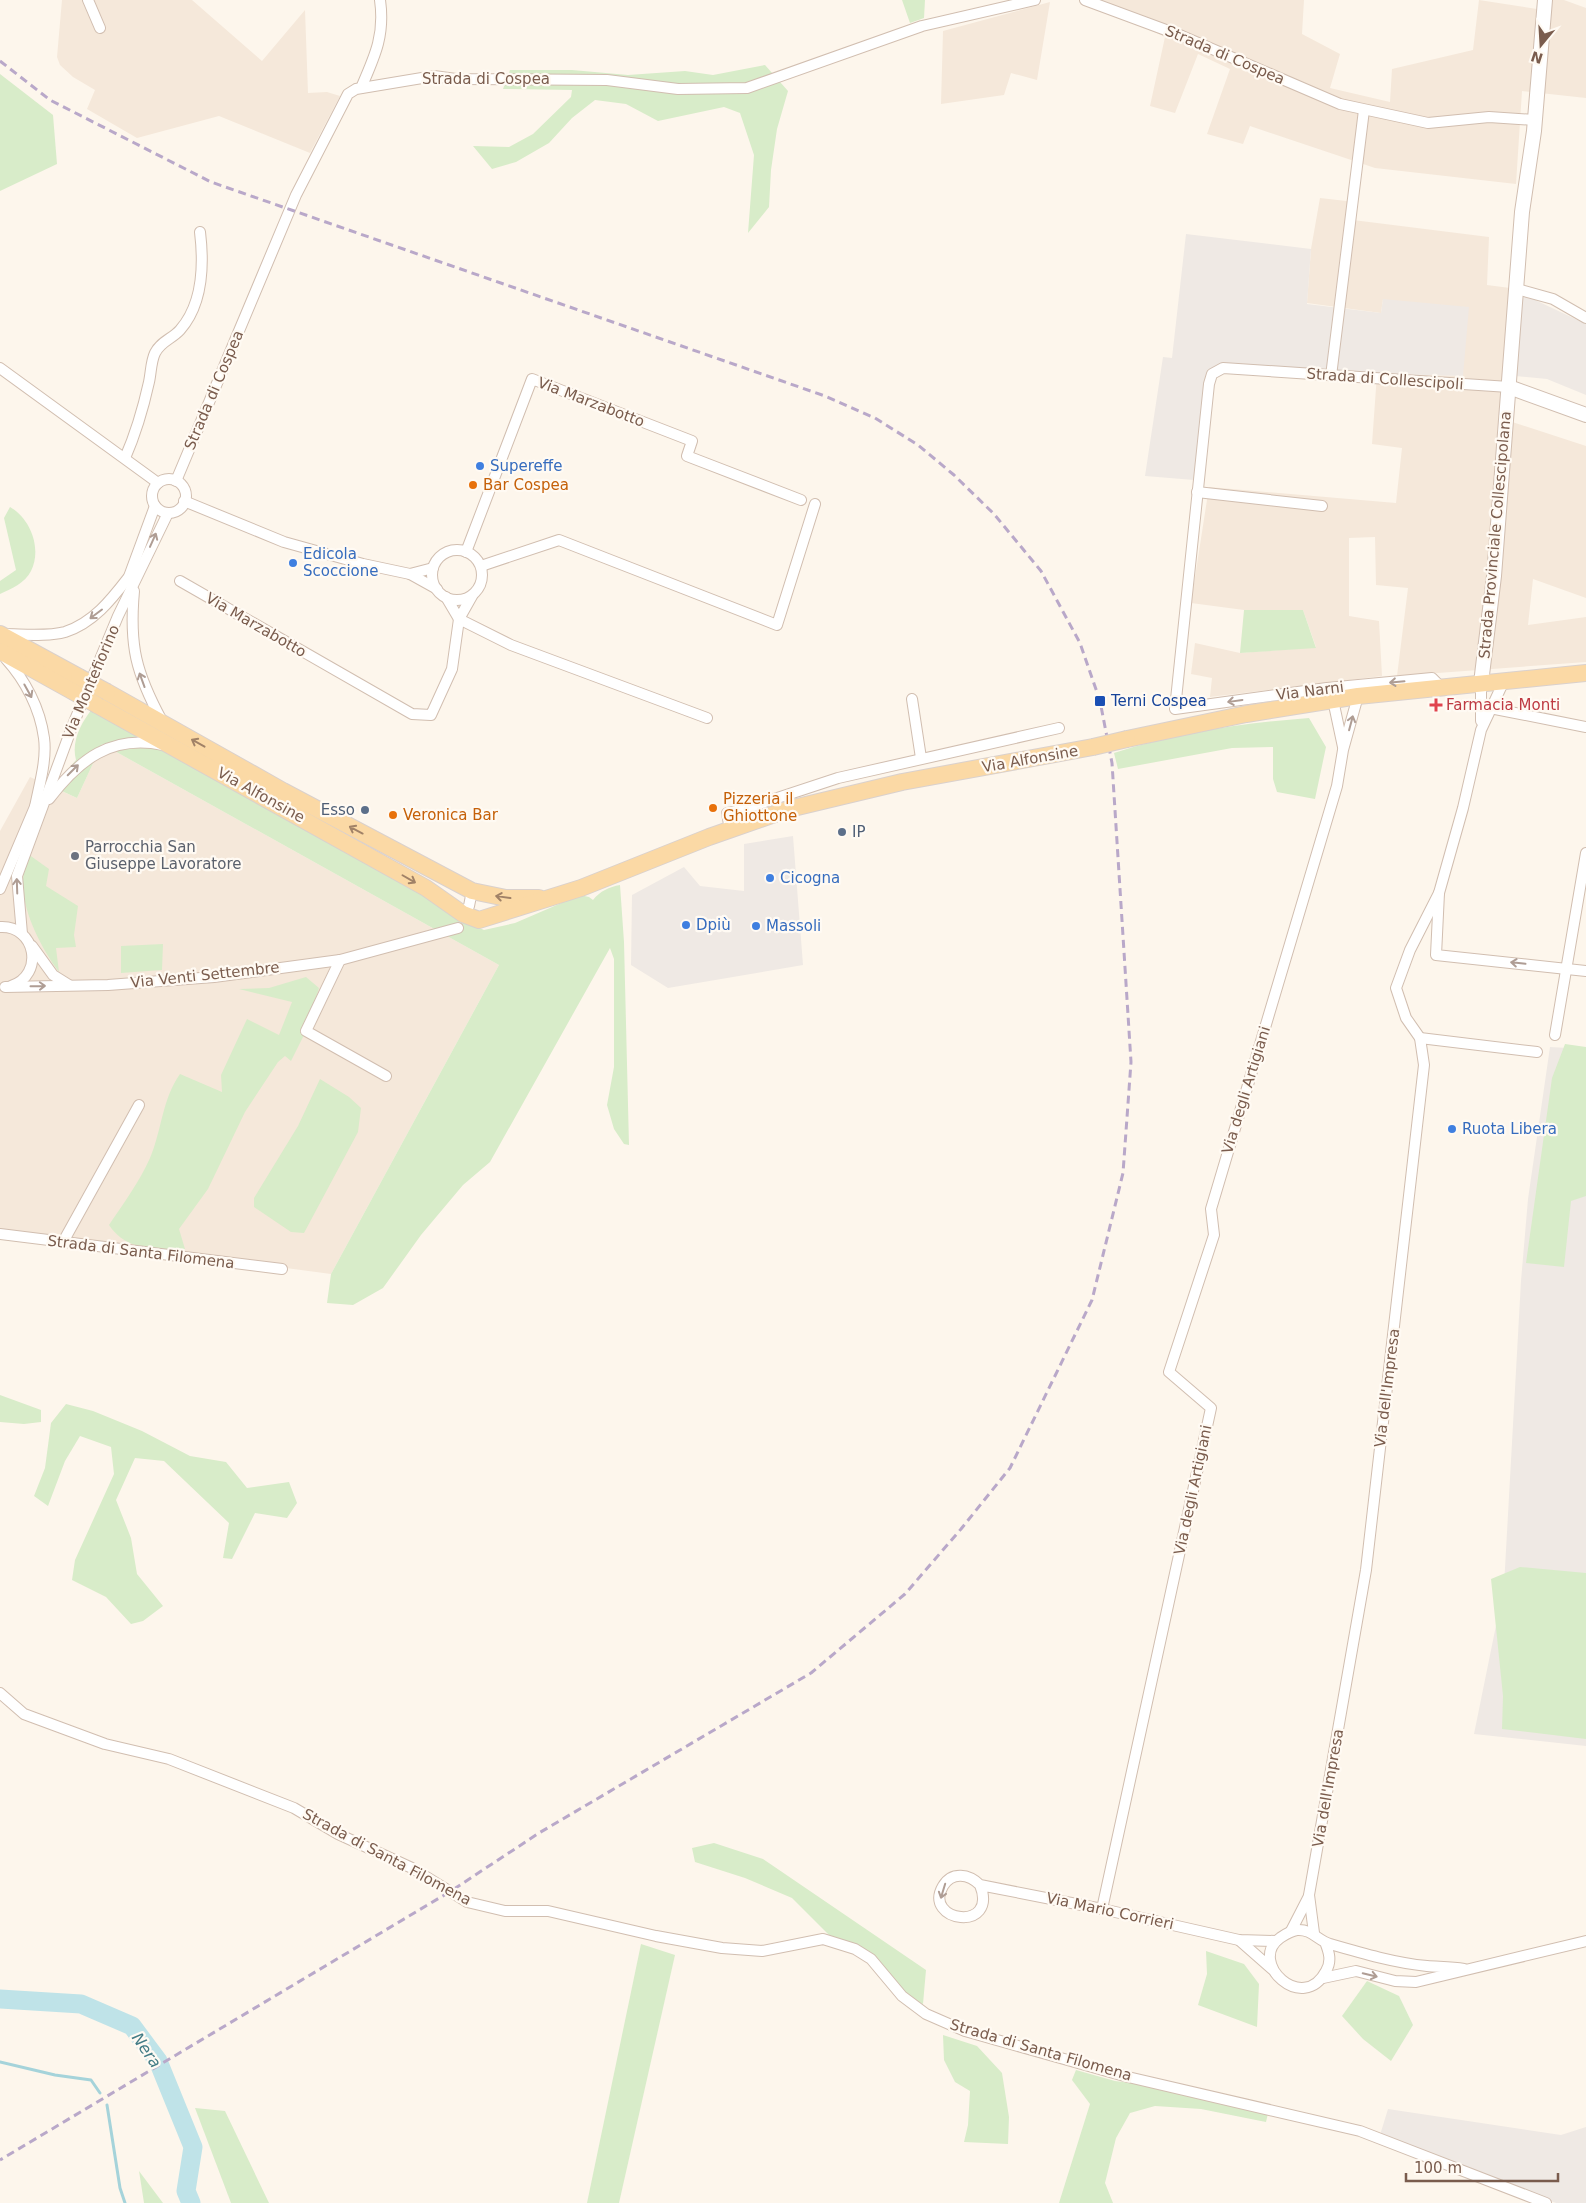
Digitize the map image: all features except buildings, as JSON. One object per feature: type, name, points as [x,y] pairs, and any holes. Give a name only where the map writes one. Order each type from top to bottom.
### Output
[{"type":"main road","name":"Via Alfonsine","points":[[0,634],[75,684],[102,699],[182,751],[426,888],[460,921],[479,920],[551,898],[730,830],[789,810],[902,782],[1093,747],[1246,714],[1332,700]]},
{"type":"main road","name":"Via Alfonsine","points":[[0,652],[75,684]]},
{"type":"main road","name":"Via Narni","points":[[1332,700],[1480,683],[1586,674]]},
{"type":"main road","name":"Via Alfonsine","points":[[102,699],[163,724],[283,791],[472,891],[506,898],[551,898]]},
{"type":"street","points":[[88,0],[100,28]]},
{"type":"street","points":[[361,88],[378,49],[383,20],[380,0]]},
{"type":"street","name":"Strada di Cospea","points":[[176,481],[296,195],[348,94],[361,88],[434,76],[466,79],[607,80],[678,89],[747,88],[922,26],[1035,0]]},
{"type":"street","name":"Strada di Cospea","points":[[1085,0],[1182,36],[1340,104],[1428,123],[1489,117],[1535,120]]},
{"type":"street","points":[[1545,0],[1535,120],[1522,212],[1509,387],[1586,414]]},
{"type":"street","points":[[1331,376],[1364,110]]},
{"type":"street","points":[[125,458],[138,430],[154,354],[162,343],[180,331],[191,312],[200,285],[203,262],[200,232]]},
{"type":"street","points":[[1517,289],[1552,299],[1586,318]]},
{"type":"street","points":[[0,368],[158,483],[166,479],[176,481],[183,487],[184,502],[284,542],[363,564],[410,574],[446,597],[459,620],[511,645],[707,718]]},
{"type":"street","name":"Strada di Collescipoli","points":[[1175,709],[1197,492],[1209,384],[1212,374],[1223,368],[1509,387]]},
{"type":"street","name":"Via Marzabotto","points":[[466,552],[532,379],[692,441],[687,456],[801,500]]},
{"type":"street","name":"Strada Provinciale Collescipolana","points":[[1480,683],[1494,576],[1509,387]]},
{"type":"street","name":"Via Montefiorino","points":[[0,889],[64,747],[118,616],[132,580],[155,506],[152,491],[158,483]]},
{"type":"street","points":[[1197,492],[1322,506]]},
{"type":"street","name":"Via Montefiorino","points":[[132,580],[168,513],[176,511],[184,502]]},
{"type":"street","points":[[436,589],[432,575],[433,568],[443,555],[458,550],[466,552],[472,555],[481,566],[559,540],[777,625],[815,504]]},
{"type":"street","points":[[155,506],[168,513]]},
{"type":"street","name":"Via Marzabotto","points":[[180,581],[412,714],[431,715],[452,668],[459,620],[482,582],[481,566]]},
{"type":"street","points":[[410,574],[433,568]]},
{"type":"street","points":[[0,634],[64,632],[85,622],[107,605],[132,580]]},
{"type":"street","points":[[132,580],[134,654],[149,696],[163,724]]},
{"type":"street","points":[[446,597],[456,600],[472,596]]},
{"type":"street","points":[[0,652],[17,671],[36,706],[45,739],[38,807]]},
{"type":"street","name":"Via Narni","points":[[1175,709],[1327,688],[1432,678],[1442,688]]},
{"type":"street","points":[[1504,681],[1481,730],[1463,808],[1439,894],[1436,955],[1586,970]]},
{"type":"street","points":[[1480,683],[1481,730]]},
{"type":"street","name":"Via degli Artigiani","points":[[1102,1909],[1211,1408],[1169,1372],[1214,1235],[1211,1209],[1337,786],[1343,750],[1358,696]]},
{"type":"street","points":[[912,699],[921,758]]},
{"type":"street","name":"Via degli Artigiani","points":[[1332,700],[1343,750]]},
{"type":"street","points":[[1490,708],[1586,726]]},
{"type":"street","name":"Via Alfonsine","points":[[730,830],[727,812],[741,810],[838,778],[1059,728]]},
{"type":"street","points":[[38,807],[75,767],[90,757],[116,745],[134,742],[161,745],[182,751]]},
{"type":"street","name":"Via Montefiorino","points":[[22,934],[17,876],[38,807]]},
{"type":"street","points":[[1555,1035],[1586,853]]},
{"type":"street","points":[[460,921],[469,906],[472,891]]},
{"type":"street","name":"Via dell'Impresa","points":[[1291,1931],[1309,1895],[1366,1570],[1424,1065],[1420,1038],[1406,1018],[1396,988],[1410,950],[1439,894]]},
{"type":"street","name":"Via Venti Settembre","points":[[3,987],[214,977],[340,960],[460,921]]},
{"type":"street","points":[[1,926],[14,929],[22,934],[47,970],[70,985]]},
{"type":"street","name":"Via Venti Settembre","points":[[3,987],[21,981],[31,967],[32,951],[29,943]]},
{"type":"street","points":[[340,960],[306,1031],[386,1076]]},
{"type":"street","points":[[1420,1038],[1537,1052]]},
{"type":"street","points":[[63,1242],[139,1105]]},
{"type":"street","name":"Strada di Santa Filomena","points":[[0,1234],[282,1269]]},
{"type":"street","name":"Strada di Santa Filomena","points":[[0,1693],[24,1714],[105,1744],[169,1759],[294,1808],[338,1834],[412,1868],[467,1902],[505,1911],[548,1911],[656,1936],[722,1948],[762,1951],[823,1939],[855,1949],[871,1959],[902,1996],[926,2014],[965,2031],[1128,2077],[1360,2131],[1546,2203]]},
{"type":"street","name":"Via Mario Corrieri","points":[[980,1885],[983,1894],[978,1912],[970,1917],[960,1918],[951,1916],[944,1909],[940,1900],[941,1890],[946,1882],[954,1876],[963,1875],[972,1878],[980,1885],[1102,1909],[1239,1940],[1276,1941]]},
{"type":"street","name":"Via dell'Impresa","points":[[1309,1895],[1314,1933]]},
{"type":"street","points":[[1272,1969],[1271,1955],[1276,1941],[1291,1931],[1303,1930],[1314,1933]]},
{"type":"street","name":"Via Mario Corrieri","points":[[1314,1933],[1325,1942],[1397,1960],[1426,1966],[1464,1969]]},
{"type":"street","name":"Via Mario Corrieri","points":[[1239,1940],[1272,1969],[1281,1982],[1295,1988],[1310,1987],[1323,1978],[1356,1971],[1395,1981],[1416,1982],[1454,1974],[1464,1969],[1585,1942]]},
{"type":"street","points":[[1323,1978],[1329,1967],[1325,1942]]},
{"type":"street","points":[[1395,1981],[1399,1966],[1397,1960]]},
{"type":"shaded area","points":[[62,0],[192,0],[262,61],[305,10],[308,93],[327,92],[340,96],[310,153],[219,116],[137,138],[87,109],[95,90],[73,77],[60,65],[57,57]]},
{"type":"shaded area","points":[[1086,0],[1304,0],[1302,34],[1340,54],[1330,88],[1390,102],[1392,69],[1473,50],[1479,0],[1537,9],[1537,0],[1564,0],[1586,8],[1586,98],[1522,91],[1516,184],[1375,168],[1250,126],[1243,144],[1207,134],[1230,69],[1198,54],[1175,113],[1150,106],[1165,37]]},
{"type":"shaded area","points":[[1050,2],[1037,80],[1011,73],[1004,95],[941,104],[943,31]]},
{"type":"shaded area","points":[[1320,198],[1355,202],[1353,220],[1489,237],[1487,285],[1510,288],[1500,418],[1586,446],[1586,598],[1533,579],[1528,625],[1586,617],[1586,662],[1397,676],[1408,588],[1376,585],[1375,537],[1349,538],[1349,616],[1379,621],[1382,676],[1210,697],[1212,678],[1191,674],[1195,643],[1240,653],[1316,647],[1303,610],[1244,610],[1191,603],[1209,487],[1396,503],[1402,448],[1372,444],[1377,374],[1463,376],[1383,299],[1381,313],[1307,303],[1311,249]]},
{"type":"shaded area","points":[[1186,234],[1311,249],[1307,304],[1381,313],[1383,299],[1469,307],[1463,376],[1208,369],[1194,480],[1145,476],[1163,357],[1172,358]]},
{"type":"shaded area","points":[[1510,288],[1586,324],[1586,395],[1547,379],[1504,375]]},
{"type":"shaded area","points":[[102,744],[499,965],[331,1274],[0,1230],[0,831],[30,777],[77,798]]},
{"type":"shaded area","points":[[793,836],[803,965],[668,988],[631,965],[632,895],[684,867],[700,886],[744,891],[744,844]]},
{"type":"shaded area","points":[[1550,1047],[1586,1049],[1586,1746],[1474,1734],[1504,1586],[1521,1281],[1528,1199]]},
{"type":"shaded area","points":[[1388,2109],[1561,2135],[1586,2127],[1586,2203],[1556,2203],[1380,2135]]},
{"type":"green space","points":[[902,0],[925,0],[924,18],[910,23]]},
{"type":"green space","points":[[765,65],[788,91],[777,129],[771,170],[769,207],[748,233],[754,155],[740,113],[724,107],[658,121],[626,104],[595,100],[572,118],[549,143],[516,162],[492,169],[473,146],[509,147],[533,134],[571,97],[572,90],[503,89],[510,70],[572,70],[628,75],[685,71],[713,75]]},
{"type":"green space","points":[[0,74],[53,115],[57,164],[0,191]]},
{"type":"green space","points":[[10,507],[24,519],[33,535],[35,544],[34,562],[31,571],[25,579],[0,594],[0,581],[16,570],[4,518]]},
{"type":"green space","points":[[1244,610],[1303,610],[1316,648],[1240,653]]},
{"type":"green space","points":[[92,709],[414,887],[466,922],[484,930],[515,923],[580,895],[593,900],[605,890],[620,885],[624,942],[629,1145],[624,1144],[614,1129],[607,1105],[614,1067],[614,959],[610,948],[490,1162],[463,1185],[421,1235],[383,1288],[353,1305],[327,1303],[331,1274],[499,965],[102,744],[77,798],[53,787],[76,760],[75,746],[78,733]]},
{"type":"green space","points":[[1309,718],[1326,747],[1315,799],[1277,792],[1273,779],[1273,747],[1232,748],[1118,769],[1114,753],[1186,734]]},
{"type":"green space","points":[[28,854],[49,869],[46,886],[78,906],[74,935],[76,947],[56,948],[59,972],[46,953],[30,920],[24,897],[23,882]]},
{"type":"green space","points":[[163,944],[162,970],[121,973],[121,946]]},
{"type":"green space","points":[[306,977],[319,988],[306,1031],[291,1061],[285,1056],[278,1062],[245,1112],[208,1189],[179,1229],[185,1249],[153,1249],[124,1240],[109,1225],[146,1167],[154,1147],[169,1094],[180,1074],[222,1092],[221,1075],[247,1019],[279,1035],[292,1002],[239,989],[269,988]]},
{"type":"green space","points":[[1565,1044],[1586,1047],[1586,1196],[1571,1201],[1564,1267],[1526,1263],[1552,1078]]},
{"type":"green space","points":[[320,1079],[349,1097],[361,1108],[358,1132],[304,1233],[291,1232],[254,1207],[254,1198],[298,1126]]},
{"type":"green space","points":[[0,1395],[41,1410],[41,1422],[24,1424],[0,1422]]},
{"type":"green space","points":[[66,1404],[93,1411],[142,1431],[190,1456],[226,1462],[247,1488],[289,1482],[297,1503],[287,1518],[255,1513],[232,1559],[223,1558],[229,1523],[164,1461],[135,1458],[116,1500],[131,1538],[137,1574],[163,1606],[143,1621],[131,1624],[106,1597],[72,1580],[75,1560],[114,1474],[111,1447],[80,1436],[65,1461],[48,1506],[34,1496],[45,1468],[51,1423]]},
{"type":"green space","points":[[1520,1567],[1586,1573],[1586,1739],[1502,1729],[1503,1696],[1491,1579]]},
{"type":"green space","points":[[714,1843],[763,1859],[926,1970],[923,2004],[907,1997],[879,1969],[832,1938],[792,1898],[745,1878],[695,1862],[692,1848]]},
{"type":"green space","points":[[641,1944],[675,1955],[619,2203],[587,2203]]},
{"type":"green space","points":[[1206,1951],[1244,1964],[1259,1984],[1257,2027],[1198,2005],[1207,1974]]},
{"type":"green space","points":[[1367,1981],[1399,1996],[1413,2025],[1391,2061],[1363,2039],[1342,2016]]},
{"type":"green space","points":[[943,2035],[977,2046],[1002,2073],[1009,2117],[1008,2144],[964,2142],[968,2125],[970,2091],[955,2082],[944,2060]]},
{"type":"green space","points":[[1076,2070],[1115,2081],[1155,2086],[1269,2109],[1266,2122],[1201,2109],[1155,2106],[1130,2113],[1116,2138],[1105,2183],[1113,2203],[1059,2203],[1090,2104],[1072,2080]]},
{"type":"green space","points":[[195,2108],[225,2111],[269,2203],[231,2203]]},
{"type":"green space","points":[[139,2171],[163,2203],[144,2203]]},
{"type":"waterway","name":"Nera","points":[[0,1999],[81,2004],[132,2026],[158,2061],[193,2147],[186,2191],[191,2203]]},
{"type":"waterway","points":[[0,2062],[55,2075],[91,2080],[100,2093]]},
{"type":"waterway","points":[[107,2105],[120,2188],[125,2203]]},
{"type":"railway","points":[[0,61],[50,100],[211,182],[825,396],[875,418],[918,445],[954,475],[994,514],[1041,571],[1080,643],[1100,701],[1112,763],[1131,1062],[1123,1173],[1092,1300],[1010,1468],[905,1594],[811,1673],[539,1833],[451,1891],[0,2160]]},
{"type":"place","name":"Supereffe","points":[[480,466]]},
{"type":"place","name":"Bar Cospea","points":[[473,485]]},
{"type":"place","name":"Edicola Scoccione","points":[[293,563]]},
{"type":"place","name":"Terni Cospea","points":[[1100,701]]},
{"type":"place","name":"Farmacia Monti","points":[[1436,705]]},
{"type":"place","name":"Pizzeria il Ghiottone","points":[[713,808]]},
{"type":"place","name":"Esso","points":[[365,810]]},
{"type":"place","name":"Veronica Bar","points":[[393,815]]},
{"type":"place","name":"IP","points":[[842,832]]},
{"type":"place","name":"Parrocchia San Giuseppe Lavoratore","points":[[75,856]]},
{"type":"place","name":"Cicogna","points":[[770,878]]},
{"type":"place","name":"Dpiù","points":[[686,925]]},
{"type":"place","name":"Massoli","points":[[756,926]]},
{"type":"place","name":"Ruota Libera","points":[[1452,1129]]}]
